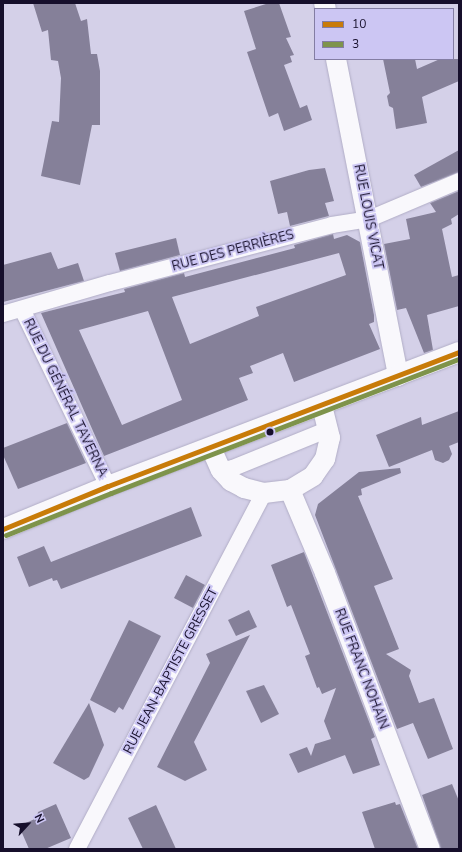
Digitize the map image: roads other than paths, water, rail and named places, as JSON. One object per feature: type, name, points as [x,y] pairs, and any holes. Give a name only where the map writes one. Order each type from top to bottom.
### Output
[{"type":"street","name":"RUE LOUIS VICAT","points":[[336,60],[369,219],[398,376]]},
{"type":"street","name":"RUE DES PERRIÈRES","points":[[3,314],[118,281],[332,225],[369,219],[459,181]]},
{"type":"street","name":"RUE DU GÉNÉRAL TAVERNA","points":[[22,309],[108,486]]},
{"type":"street","points":[[3,530],[108,486],[211,448],[459,352]]},
{"type":"street","points":[[211,448],[221,470],[231,481],[244,488],[264,494],[276,494],[290,490],[303,484],[320,467],[328,449],[328,429],[322,405]]},
{"type":"street","points":[[221,470],[233,468],[328,429]]},
{"type":"street","name":"RUE FRANC NOHAIN","points":[[290,490],[325,573],[430,849]]},
{"type":"street","name":"RUE JEAN-BAPTISTE GRESSET","points":[[77,849],[264,494]]}]
